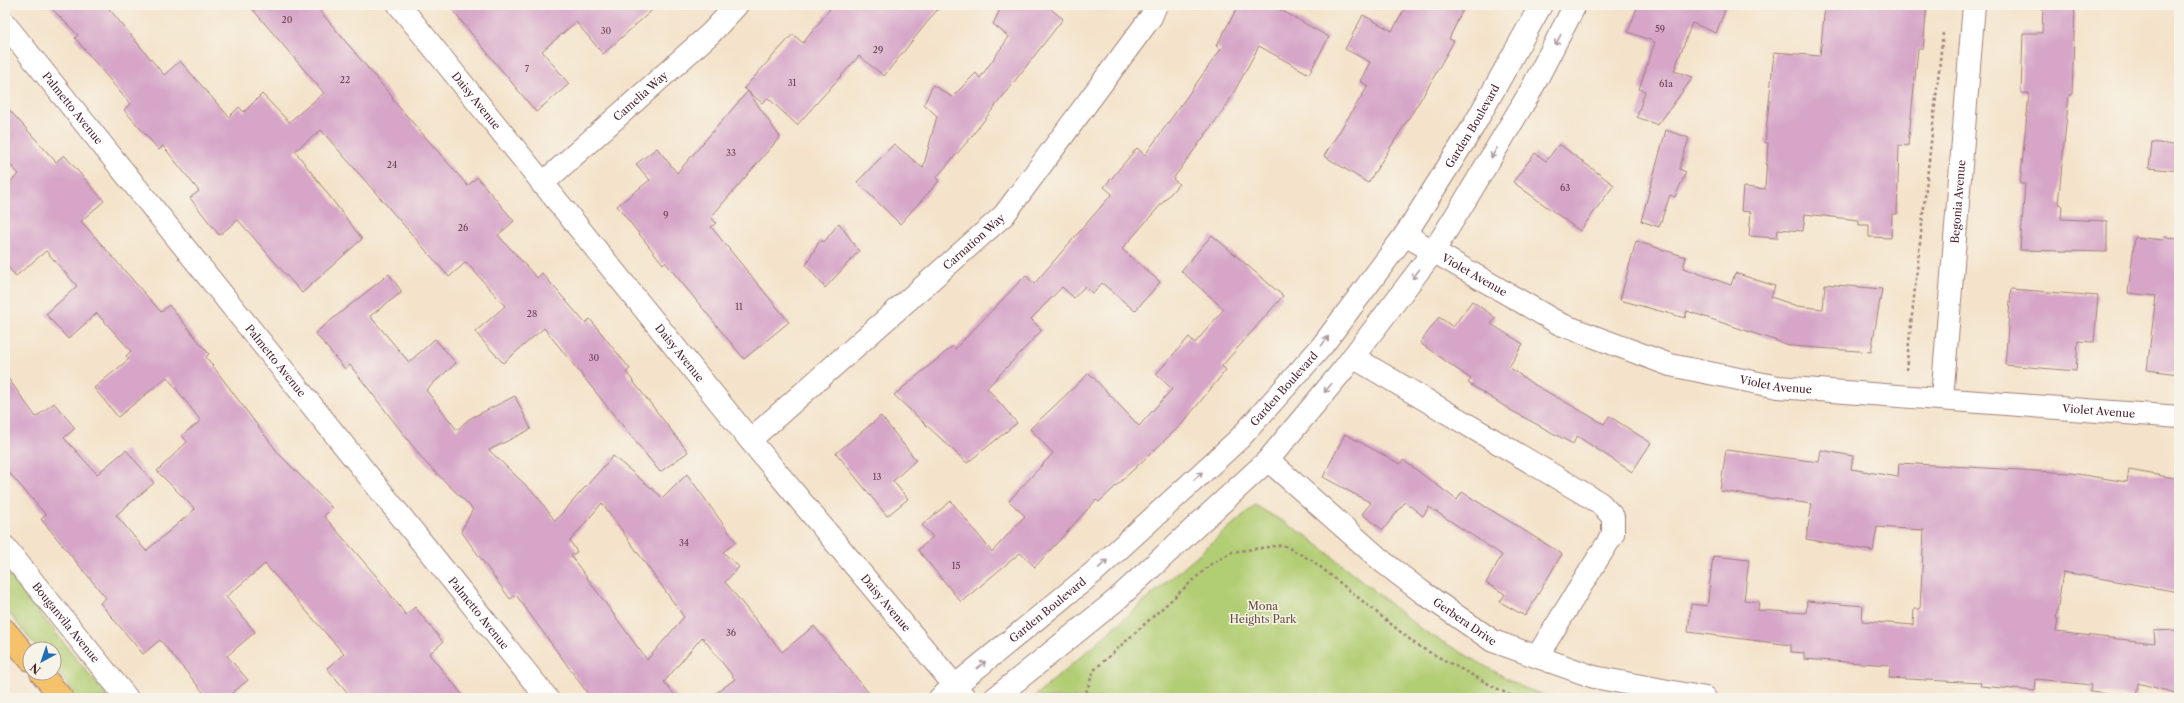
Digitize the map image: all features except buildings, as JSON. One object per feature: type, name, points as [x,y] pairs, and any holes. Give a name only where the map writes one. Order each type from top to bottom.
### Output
[{"type":"main road","points":[[5,630],[22,650]]},
{"type":"main road","points":[[48,681],[62,698]]},
{"type":"street","name":"Daisy Avenue","points":[[399,5],[953,694]]},
{"type":"street","name":"Camelia Way","points":[[542,184],[712,33],[737,5]]},
{"type":"street","name":"Carnation Way","points":[[750,440],[1004,215],[1151,17],[1156,5]]},
{"type":"street","name":"Garden Boulevard","points":[[953,694],[1094,572],[1240,438],[1322,346],[1405,235],[1473,127],[1541,5]]},
{"type":"street","points":[[995,698],[1115,602],[1268,460],[1353,357],[1433,252],[1528,94],[1575,5]]},
{"type":"street","name":"Begonia Avenue","points":[[1942,399],[1974,5]]},
{"type":"street","name":"Palmetto Avenue","points":[[5,24],[547,698]]},
{"type":"street","name":"Violet Avenue","points":[[1405,235],[1560,324],[1670,365],[1778,387],[2179,418]]},
{"type":"street","points":[[1353,357],[1600,503],[1613,517],[1613,534],[1538,655]]},
{"type":"street","name":"Gerbera Drive","points":[[1268,460],[1382,562],[1422,592],[1493,640],[1538,655],[1594,677],[1705,698]]},
{"type":"street","name":"Bouganvila Avenue","points":[[5,547],[127,698]]},
{"type":"path","points":[[1903,396],[1944,29]]},
{"type":"path","points":[[1084,698],[1094,670],[1211,564],[1232,552],[1283,545],[1313,561],[1418,646],[1515,698]]},
{"type":"green space","name":"Mona Heights Park","points":[[1255,505],[1307,536],[1422,630],[1522,687],[1551,698],[1033,698]]},
{"type":"green space","points":[[5,570],[108,698],[78,698],[62,678],[62,641],[32,641],[5,608]]}]
